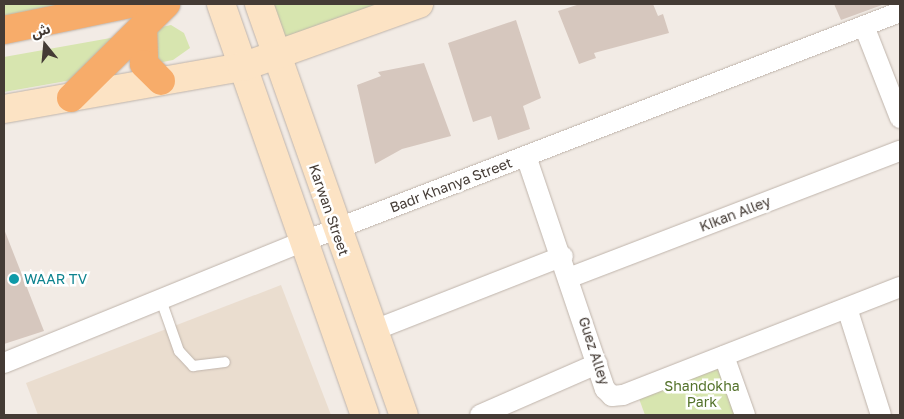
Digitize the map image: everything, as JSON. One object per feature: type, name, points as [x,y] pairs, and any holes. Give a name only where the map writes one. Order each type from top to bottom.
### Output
[{"type":"highway","points":[[4,30],[137,15],[166,4]]},
{"type":"highway","points":[[137,15],[144,64],[161,81]]},
{"type":"highway","points":[[71,98],[137,15]]},
{"type":"main road","points":[[221,4],[302,242],[365,415]]},
{"type":"main road","name":"Karwan Street","points":[[259,4],[335,230],[404,415]]},
{"type":"main road","points":[[4,109],[242,67],[419,4]]},
{"type":"street","name":"Badr Khanya Street","points":[[4,363],[302,242],[900,12]]},
{"type":"street","points":[[864,26],[895,89],[900,118]]},
{"type":"street","name":"Kikan Alley","points":[[570,277],[900,151]]},
{"type":"street","name":"Guez Alley","points":[[526,156],[564,256],[605,389],[612,396],[624,395],[900,287]]},
{"type":"street","points":[[372,331],[564,256]]},
{"type":"street","points":[[848,308],[881,415]]},
{"type":"street","points":[[724,356],[745,415]]},
{"type":"street","points":[[480,415],[597,364]]},
{"type":"lane","points":[[160,300],[179,351],[192,366],[225,362]]},
{"type":"shaded area","points":[[281,285],[331,415],[38,415],[26,383]]},
{"type":"green space","points":[[4,4],[83,4],[4,19]]},
{"type":"green space","points":[[272,4],[409,4],[285,47]]},
{"type":"green space","points":[[171,25],[184,33],[190,48],[173,60],[147,65],[144,31]]},
{"type":"green space","points":[[133,34],[72,80],[4,92],[4,57]]},
{"type":"green space","name":"Shandokha Park","points":[[718,366],[737,415],[645,415],[637,393]]},
{"type":"building","points":[[580,4],[653,4],[658,16],[663,14],[669,33],[594,53],[596,58],[579,64],[558,11]]},
{"type":"building","points":[[834,4],[882,4],[882,5],[841,20]]},
{"type":"building","points":[[516,20],[541,98],[523,106],[530,129],[498,140],[491,116],[473,122],[448,43]]},
{"type":"building","points":[[424,63],[451,136],[402,149],[375,164],[357,85],[381,76],[378,72]]},
{"type":"building","name":"WAAR TV","points":[[4,229],[44,331],[4,344]]},
{"type":"place","name":"WAAR TV","points":[[14,279]]}]
